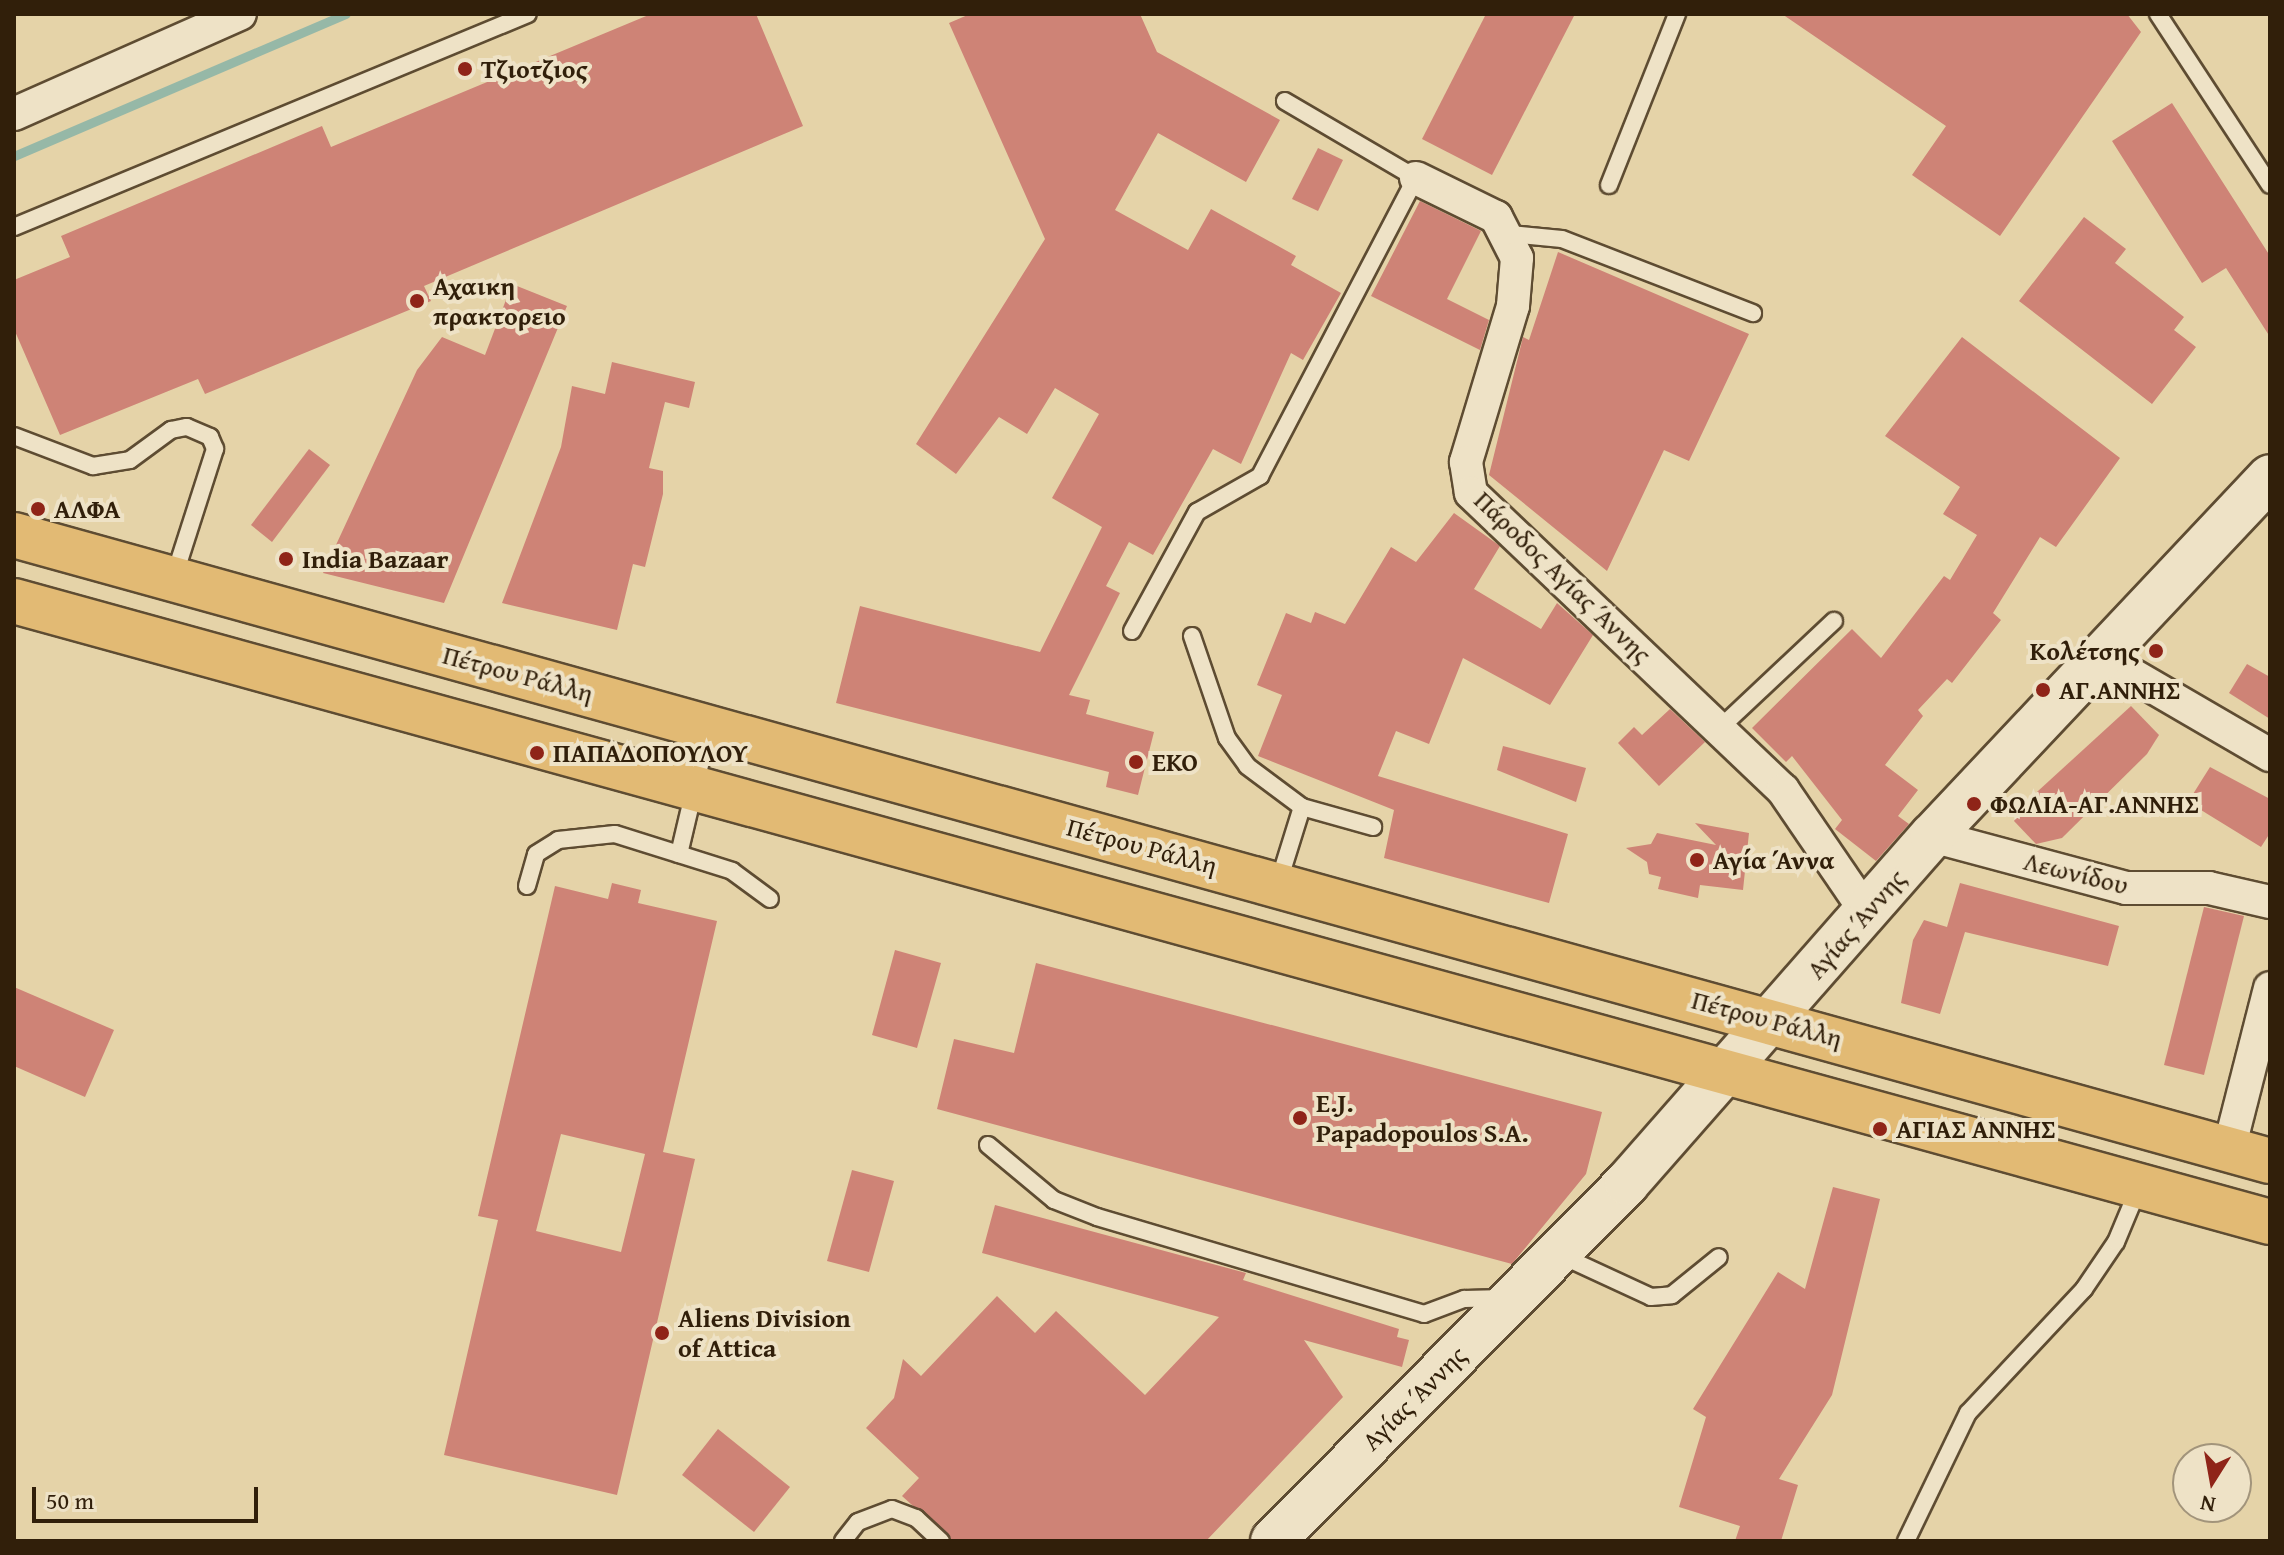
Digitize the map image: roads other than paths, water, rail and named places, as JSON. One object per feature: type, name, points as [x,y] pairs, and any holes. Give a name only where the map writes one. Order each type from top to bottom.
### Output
[{"type":"main road","name":"Πέτρου Ράλλη","points":[[14,535],[2250,1155]]},
{"type":"main road","points":[[14,601],[2270,1222]]},
{"type":"street","points":[[14,114],[222,17]]},
{"type":"street","points":[[1416,178],[1496,217],[1510,234]]},
{"type":"street","name":"Πάροδος Αγίας Άννης","points":[[1510,234],[1517,258],[1513,306],[1466,462],[1467,483],[1477,501],[1721,727],[1813,826],[1867,913]]},
{"type":"street","name":"Αγίας Άννης","points":[[1273,1541],[1557,1253],[1725,1074],[1932,836],[2098,655],[2270,477]]},
{"type":"street","points":[[2098,655],[2270,755]]},
{"type":"street","name":"Λεωνίδου","points":[[1932,836],[2126,888],[2209,888],[2270,902]]},
{"type":"street","points":[[2250,1155],[2270,988]]},
{"type":"lane","points":[[14,227],[528,14]]},
{"type":"lane","points":[[1609,185],[1667,55],[1677,14]]},
{"type":"lane","points":[[2158,14],[2270,185]]},
{"type":"lane","points":[[1132,631],[1197,512],[1260,476],[1416,178],[1285,101]]},
{"type":"lane","points":[[1510,234],[1562,239],[1753,313]]},
{"type":"lane","points":[[14,436],[93,466],[130,460],[171,430],[187,427],[210,437],[215,449],[174,579]]},
{"type":"lane","points":[[1721,727],[1834,621]]},
{"type":"lane","points":[[1192,636],[1227,738],[1247,766],[1302,807],[1373,827]]},
{"type":"lane","points":[[679,854],[709,727]]},
{"type":"lane","points":[[1278,884],[1302,807]]},
{"type":"lane","points":[[527,886],[536,854],[558,840],[615,834],[732,871],[770,899]]},
{"type":"lane","points":[[988,1145],[1054,1200],[1082,1212],[1424,1314],[1485,1295],[1512,1299]]},
{"type":"lane","points":[[1906,1541],[1968,1413],[2084,1289],[2139,1187]]},
{"type":"lane","points":[[1557,1253],[1651,1297],[1672,1295],[1719,1257]]},
{"type":"lane","points":[[843,1541],[858,1522],[892,1509],[916,1518],[941,1541]]},
{"type":"waterway","points":[[14,156],[346,14]]},
{"type":"place","name":"Τζιοτζιος","points":[[465,69]]},
{"type":"place","name":"Αχαικη πρακτορειο","points":[[417,301]]},
{"type":"place","name":"ΑΛΦΑ","points":[[38,509]]},
{"type":"place","name":"India Bazaar","points":[[286,559]]},
{"type":"place","name":"Κολέτσης","points":[[2156,651]]},
{"type":"place","name":"ΑΓ.ΑΝΝΗΣ","points":[[2043,690]]},
{"type":"place","name":"ΠΑΠΑΔΟΠΟΥΛΟΥ","points":[[537,753]]},
{"type":"place","name":"EKO","points":[[1136,762]]},
{"type":"place","name":"ΦΩΛΙΑ-ΑΓ.ΑΝΝΗΣ","points":[[1974,804]]},
{"type":"place","name":"Αγία Άννα","points":[[1697,860]]},
{"type":"place","name":"E.J. Papadopoulos S.A.","points":[[1300,1118]]},
{"type":"place","name":"ΑΓΙΑΣ ΑΝΝΗΣ","points":[[1880,1129]]},
{"type":"place","name":"Aliens Division of Attica","points":[[662,1333]]}]
